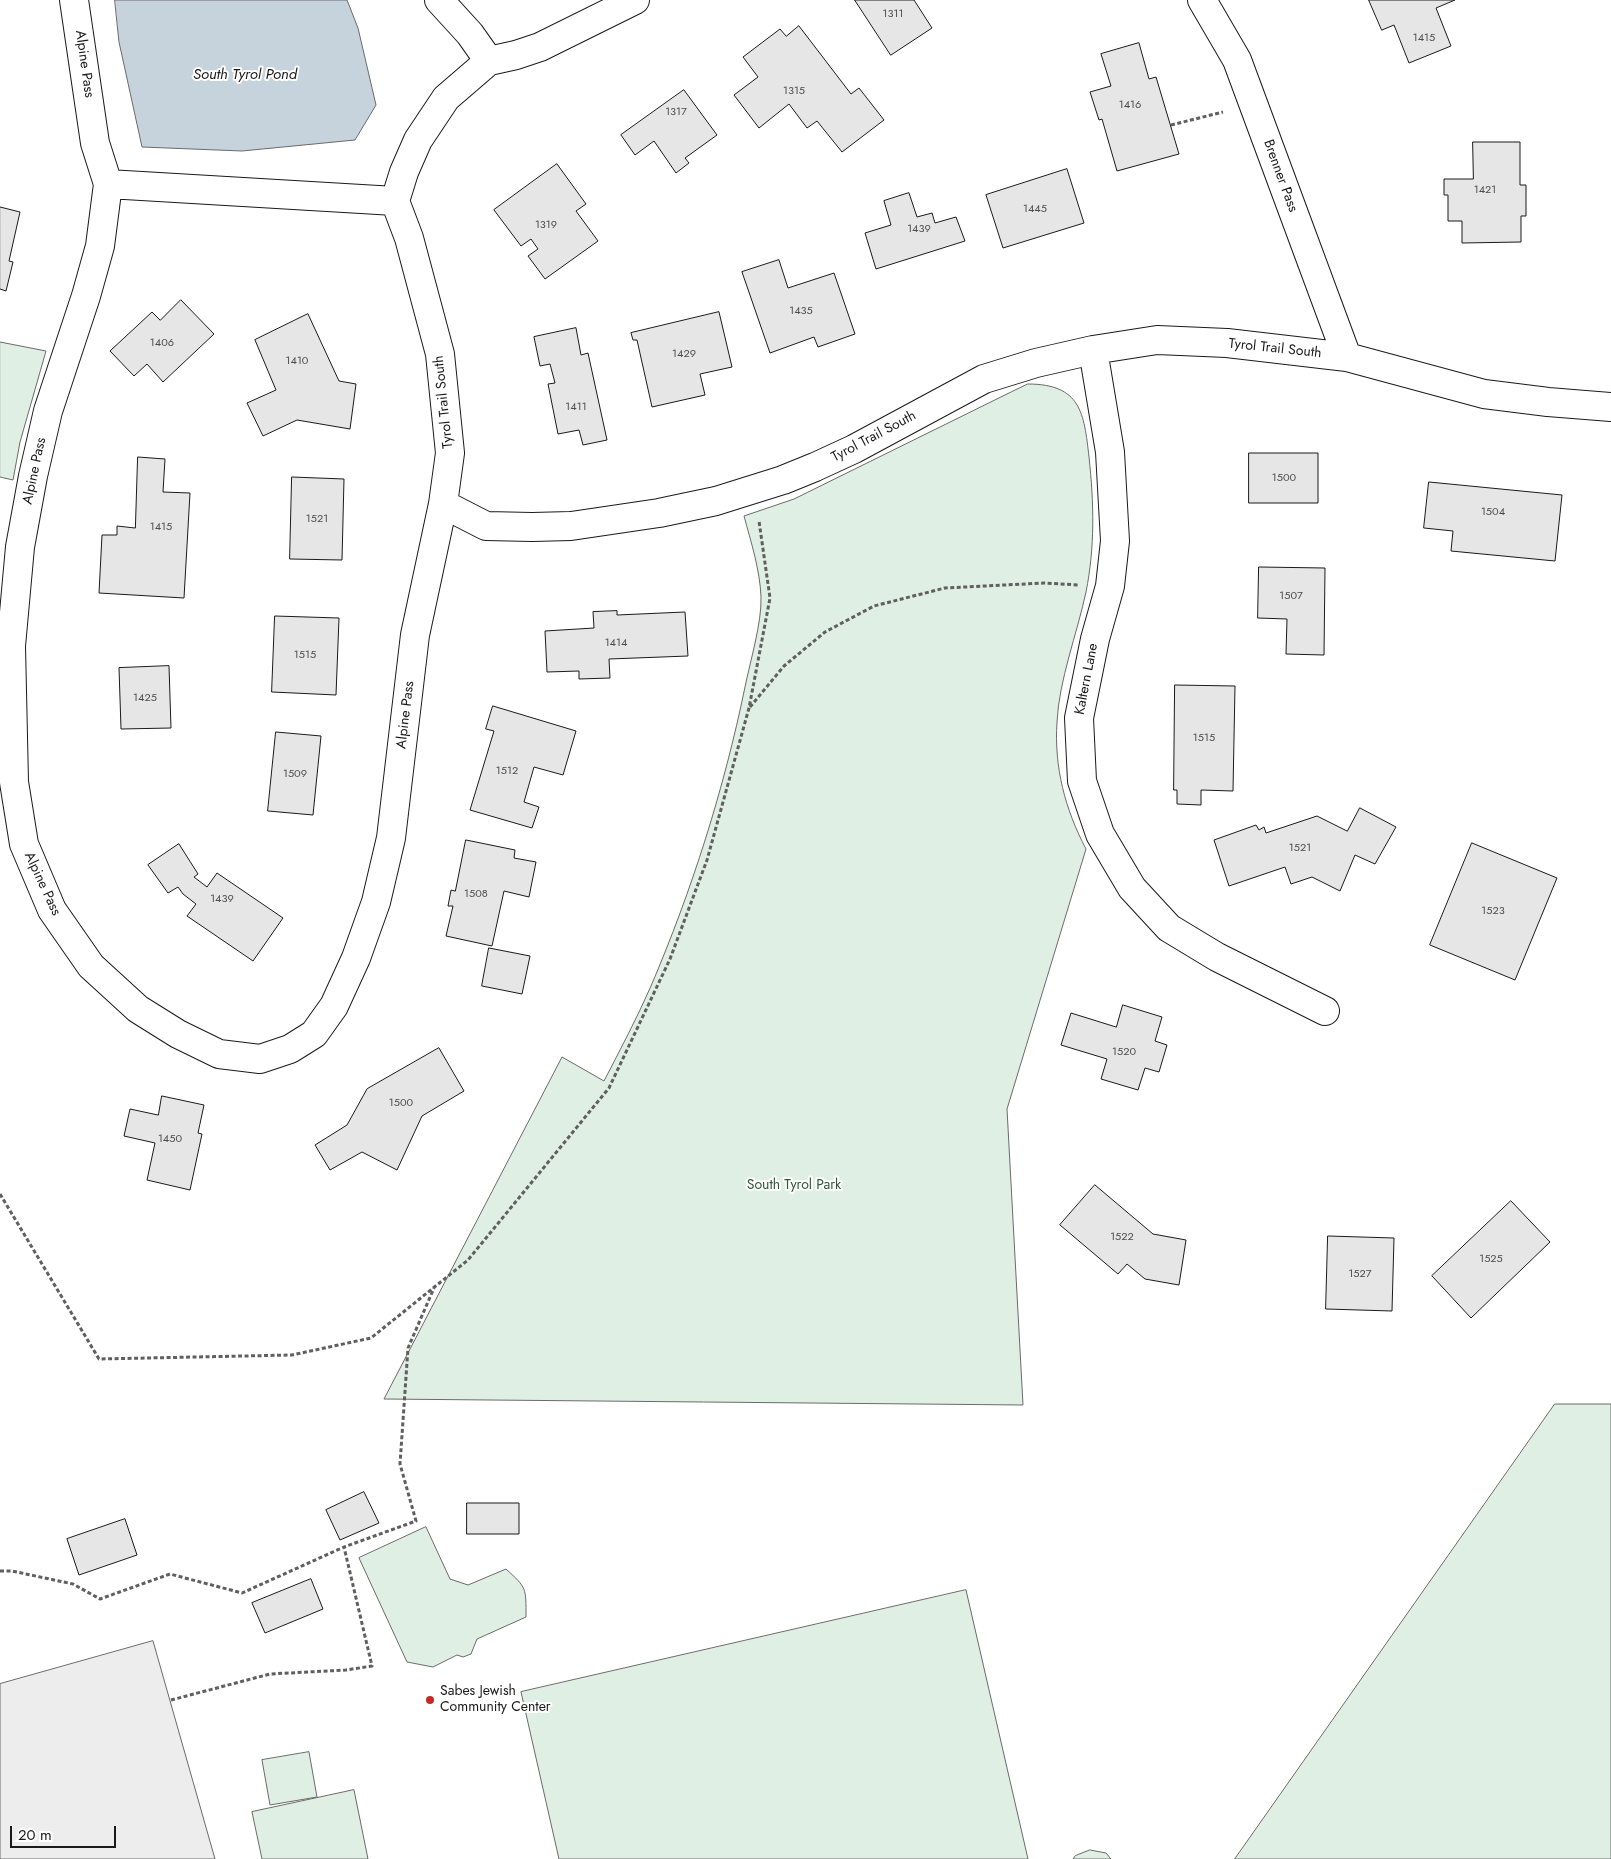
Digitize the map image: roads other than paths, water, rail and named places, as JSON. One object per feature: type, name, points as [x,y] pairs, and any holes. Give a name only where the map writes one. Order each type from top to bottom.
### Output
[{"type":"street","name":"Alpine Pass","points":[[74,0],[95,143],[108,184],[100,246],[86,296],[48,411],[33,476],[20,547],[11,646],[14,782],[24,844],[52,910],[91,966],[138,1008],[178,1034],[219,1054],[260,1059],[290,1049],[314,1034],[334,1006],[356,958],[376,902],[391,838],[415,635],[443,504]]},
{"type":"street","points":[[439,0],[470,34],[489,61]]},
{"type":"street","points":[[108,184],[395,201],[404,172],[418,140],[446,98],[489,61],[516,55],[540,46],[635,0]]},
{"type":"street","name":"Brenner Pass","points":[[1202,0],[1237,60],[1347,357]]},
{"type":"street","name":"Tyrol Trail South","points":[[395,201],[412,248],[440,354],[450,453],[443,504],[486,526],[570,526],[668,511],[716,501],[783,480],[822,464],[984,379],[1036,363],[1093,350],[1157,340],[1227,343],[1347,357],[1484,394],[1611,407]]},
{"type":"street","name":"Kaltern Lane","points":[[1093,350],[1110,452],[1115,541],[1110,586],[1095,639],[1079,718],[1082,781],[1100,834],[1132,888],[1169,928],[1217,957],[1324,1011]]},
{"type":"water","name":"South Tyrol Pond","points":[[115,0],[347,0],[358,28],[376,105],[355,140],[242,151],[142,147],[119,42]]},
{"type":"place","name":"Sabes Jewish Community Center","points":[[430,1700]]},
{"type":"park label","name":"South Tyrol Park","points":[[794,1186]]}]
